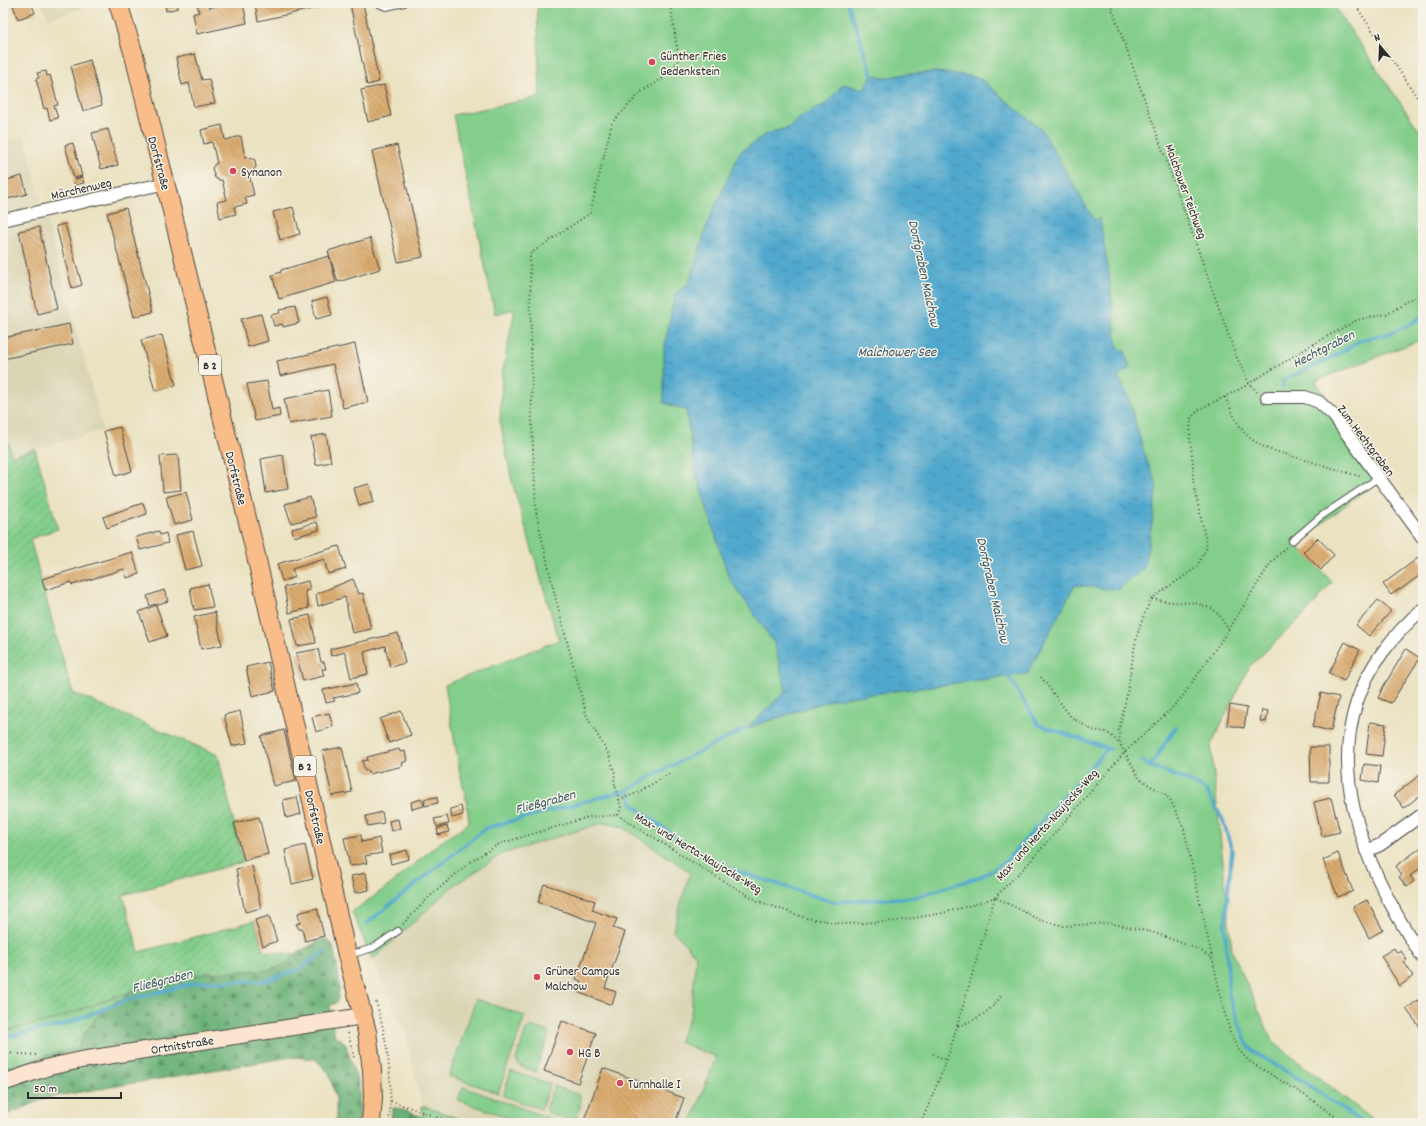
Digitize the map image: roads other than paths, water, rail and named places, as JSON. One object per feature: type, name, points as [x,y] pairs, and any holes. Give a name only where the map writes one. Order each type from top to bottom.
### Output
[{"type":"main road","name":"Dorfstraße","points":[[118,3],[134,55],[254,547],[348,955]]},
{"type":"main road","name":"B 2","points":[[348,955],[367,1032],[372,1070],[373,1098],[371,1123]]},
{"type":"street","name":"Märchenweg","points":[[3,220],[166,183]]},
{"type":"street","name":"Zum Hechtgraben","points":[[1267,397],[1306,397],[1319,402],[1334,416],[1423,538]]},
{"type":"street","points":[[1423,609],[1404,626],[1375,663],[1364,684],[1352,715],[1347,772],[1354,812],[1366,851],[1388,898],[1423,958]]},
{"type":"street","points":[[1366,851],[1380,845],[1423,814]]},
{"type":"street","name":"Ortnitstraße","points":[[3,1083],[49,1067],[80,1060],[363,1016]]},
{"type":"lane","points":[[377,3],[386,8],[404,3]]},
{"type":"lane","points":[[1292,541],[1320,517],[1378,478]]},
{"type":"lane","points":[[348,955],[373,948],[398,931]]},
{"type":"water","name":"Malchower See","points":[[936,72],[978,77],[1042,130],[1094,220],[1100,219],[1109,275],[1117,347],[1125,351],[1130,368],[1118,376],[1128,397],[1146,459],[1157,484],[1153,518],[1144,568],[1118,590],[1075,585],[1027,674],[834,699],[747,728],[786,691],[774,643],[729,578],[695,471],[686,410],[664,403],[664,349],[675,294],[689,283],[709,219],[740,152],[768,133],[788,128],[802,116],[827,103],[843,84],[864,90],[872,74],[883,78],[906,74]]},
{"type":"waterway","name":"Dorfgraben Malchow","points":[[848,3],[873,78]]},
{"type":"waterway","name":"Hechtgraben","points":[[1282,387],[1284,380],[1333,357],[1361,340],[1388,334],[1409,325],[1423,316]]},
{"type":"waterway","points":[[1006,673],[1039,725],[1110,749]]},
{"type":"waterway","name":"Zum Hechtgraben","points":[[1150,766],[1176,727]]},
{"type":"waterway","name":"Fließgraben","points":[[366,924],[486,828],[628,790],[661,771],[747,728]]},
{"type":"waterway","points":[[628,790],[632,804],[671,834],[724,867],[833,902],[916,897],[982,876],[1006,861],[1108,748]]},
{"type":"waterway","points":[[1141,761],[1189,781],[1206,790],[1223,820],[1232,851],[1225,925],[1229,996],[1247,1044],[1254,1052],[1309,1085],[1362,1123]]},
{"type":"waterway","name":"Fließgraben","points":[[3,1037],[60,1026],[127,1000],[199,982],[265,981],[297,970],[325,952]]},
{"type":"place","name":"Günther Fries Gedenkstein","points":[[652,62]]},
{"type":"place","name":"Synanon","points":[[233,171]]},
{"type":"place","name":"Grüner Campus Malchow","points":[[537,977]]},
{"type":"place","name":"HG B","points":[[570,1052]]},
{"type":"place","name":"Turnhalle I","points":[[620,1083]]}]
